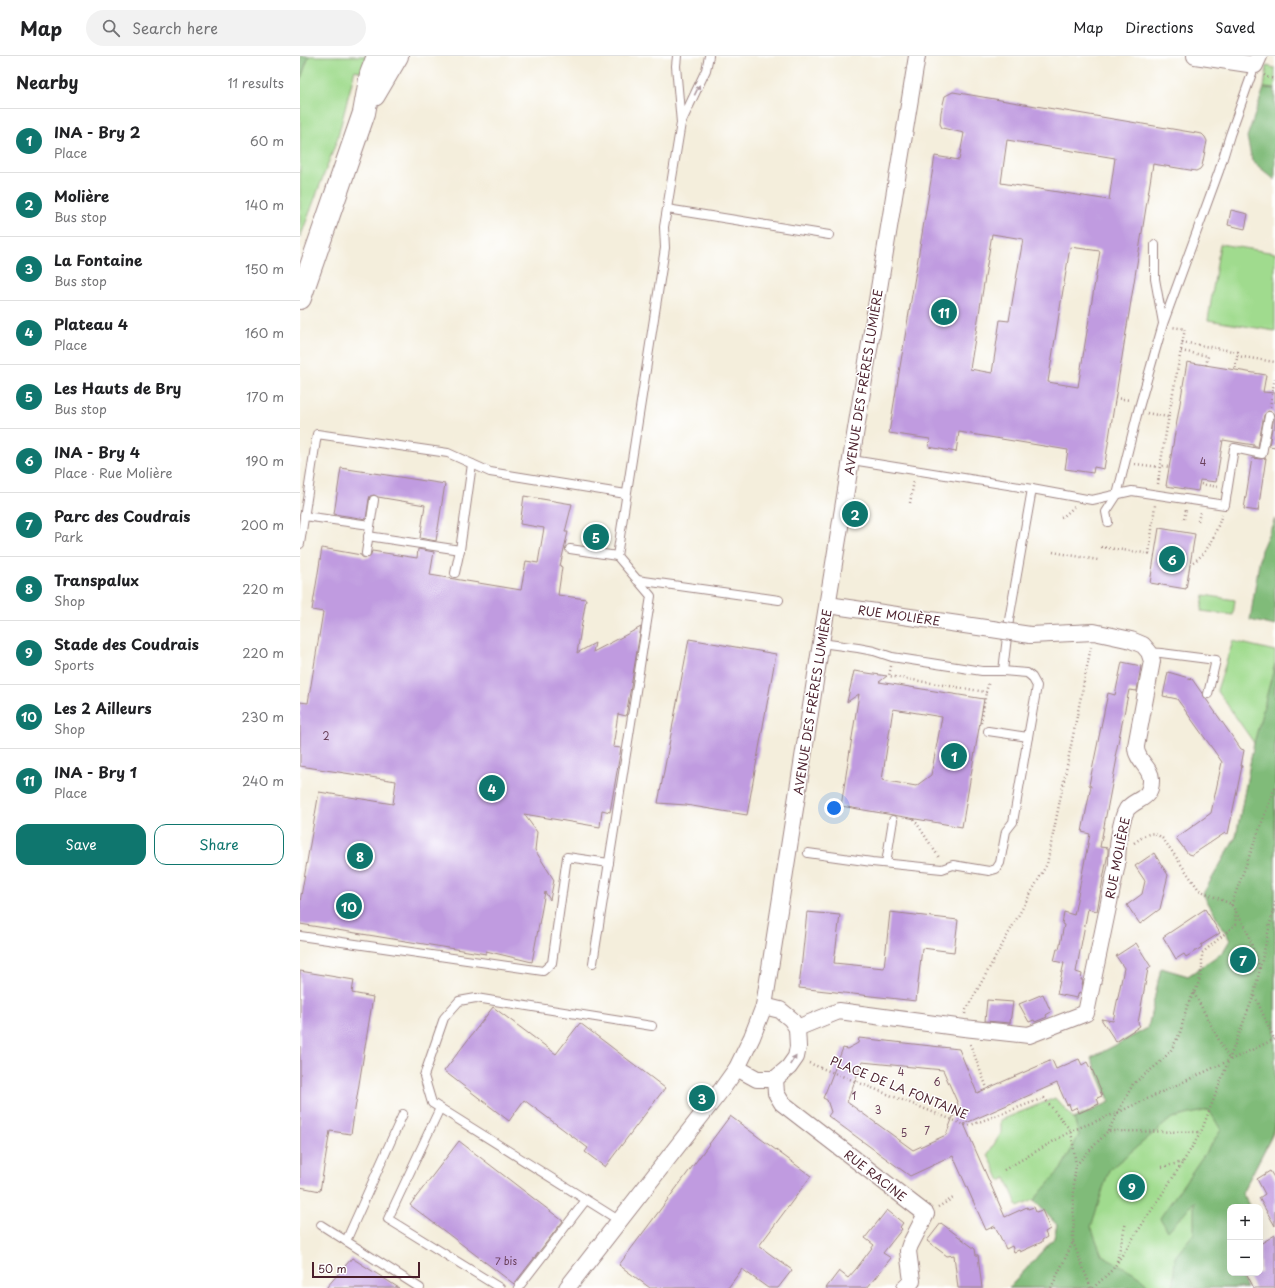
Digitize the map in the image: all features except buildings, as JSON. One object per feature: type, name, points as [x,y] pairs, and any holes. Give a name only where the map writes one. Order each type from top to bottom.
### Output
[{"type":"main road","points":[[300,298],[364,113],[371,74],[378,56]]},
{"type":"main road","points":[[364,113],[397,56]]},
{"type":"street","name":"AVENUE DES FRÈRES LUMIÈRE","points":[[567,1288],[737,1068],[752,1037],[764,1006],[821,643],[917,56]]},
{"type":"street","points":[[1195,56],[1257,60]]},
{"type":"street","name":"RUE MOLIÈRE","points":[[797,1028],[839,1012],[1029,1035],[1086,1012],[1118,864],[1117,854],[1123,817],[1128,808],[1148,793],[1151,780],[1149,772],[1137,754],[1136,746],[1152,661],[1149,652],[1143,646],[1131,640],[1094,632],[1030,635],[828,605]]},
{"type":"street","points":[[737,1068],[758,1080],[775,1079],[789,1067],[796,1057],[798,1047],[797,1028],[791,1019],[780,1010],[764,1006]]},
{"type":"street","name":"RUE RACINE","points":[[775,1079],[776,1093],[782,1103],[926,1214]]},
{"type":"street","points":[[905,1288],[912,1281],[908,1252],[926,1214]]},
{"type":"lane","points":[[617,556],[665,248],[664,227],[681,123],[676,66],[677,56]]},
{"type":"lane","points":[[681,123],[706,70],[709,56]]},
{"type":"lane","points":[[1108,522],[1106,512],[1117,495],[1124,463],[1167,325],[1237,114],[1257,60]]},
{"type":"lane","points":[[667,209],[829,235]]},
{"type":"lane","points":[[1155,245],[1155,279],[1167,325]]},
{"type":"lane","points":[[852,460],[1092,500],[1132,491],[1157,491],[1225,505],[1234,448],[1262,454],[1269,416]]},
{"type":"lane","points":[[300,544],[317,434],[448,453],[490,472],[626,494]]},
{"type":"lane","points":[[455,573],[460,550],[472,464]]},
{"type":"lane","points":[[1003,671],[1009,620],[1032,489]]},
{"type":"lane","points":[[366,553],[374,500]]},
{"type":"lane","points":[[304,516],[370,525]]},
{"type":"lane","points":[[368,536],[460,550]]},
{"type":"lane","points":[[570,549],[617,556],[651,596],[593,963]]},
{"type":"lane","points":[[637,580],[779,600]]},
{"type":"lane","points":[[808,853],[942,869],[953,865],[989,871],[996,869],[1000,863],[1006,831],[1013,822],[1037,686],[1032,677],[1027,673],[982,671],[892,657],[874,651],[821,643]]},
{"type":"lane","points":[[1149,652],[1161,652],[1216,660],[1208,694]]},
{"type":"lane","points":[[988,731],[1028,737]]},
{"type":"lane","points":[[886,863],[893,820]]},
{"type":"lane","points":[[300,936],[543,971],[552,963],[567,857],[609,863]]},
{"type":"lane","points":[[620,1221],[432,1103],[424,1076],[444,1018],[459,1000],[476,998],[652,1026]]},
{"type":"lane","points":[[440,1108],[388,1219],[500,1288]]},
{"type":"lane","points":[[346,1241],[403,1114]]},
{"type":"lane","points":[[518,1288],[586,1200]]},
{"type":"lane","points":[[321,1225],[420,1288]]},
{"type":"path","points":[[1101,547],[1150,554],[1160,467],[1185,329],[1167,325]]},
{"type":"path","points":[[1182,342],[1238,352],[1235,370]]},
{"type":"path","points":[[1181,351],[1208,356],[1206,365]]},
{"type":"path","points":[[1238,356],[1275,362]]},
{"type":"path","points":[[1269,416],[1275,378]]},
{"type":"path","points":[[1115,398],[1128,400]]},
{"type":"path","points":[[1145,413],[1168,417]]},
{"type":"path","points":[[1124,463],[1169,467]]},
{"type":"path","points":[[910,503],[913,484]]},
{"type":"path","points":[[1201,484],[1228,488]]},
{"type":"path","points":[[1193,562],[1198,559],[1212,541],[1225,505]]},
{"type":"path","points":[[1184,519],[1186,509]]},
{"type":"path","points":[[1198,521],[1200,512]]},
{"type":"path","points":[[1053,552],[1098,560]]},
{"type":"path","points":[[987,1088],[964,1028],[966,1010],[1047,864],[1094,632]]},
{"type":"path","points":[[892,657],[890,676],[986,692]]},
{"type":"path","points":[[988,731],[980,729],[986,692],[990,680],[990,671]]},
{"type":"path","points":[[1231,905],[1275,787]]},
{"type":"path","points":[[914,819],[946,867]]},
{"type":"path","points":[[1117,854],[1149,833],[1158,834],[1164,840],[1199,890],[1231,905],[1246,928],[1260,969]]},
{"type":"path","points":[[1071,1131],[1076,1165],[1074,1178],[1073,1242],[1092,1288],[1113,1269],[1183,1162],[1200,1132],[1254,995],[1275,902]]},
{"type":"path","points":[[1076,1165],[1108,1132],[1133,1084],[1157,1065],[1170,1052],[1180,1033],[1187,1006],[1198,985],[1202,968],[1202,953],[1236,924],[1235,911]]},
{"type":"path","points":[[1194,993],[1229,1060]]},
{"type":"path","points":[[1004,1170],[1071,1131],[1119,1112],[1275,1038],[1254,995]]},
{"type":"path","name":"PLACE DE LA FONTAINE","points":[[796,1057],[968,1126],[1044,1098],[1071,1131]]},
{"type":"path","points":[[1108,1132],[1200,1132]]},
{"type":"path","points":[[1162,1167],[1183,1162]]},
{"type":"path","points":[[926,1214],[955,1197]]},
{"type":"path","points":[[1117,1263],[1126,1222]]},
{"type":"path","points":[[1051,1288],[1073,1242]]},
{"type":"green space","points":[[300,56],[309,56],[300,81]]},
{"type":"green space","points":[[309,56],[369,56],[363,73],[355,70],[337,140],[300,238],[300,81]]},
{"type":"green space","points":[[1267,66],[1275,68],[1275,89],[1264,88]]},
{"type":"green space","points":[[1264,88],[1275,89],[1275,180],[1252,161],[1247,137]]},
{"type":"green space","points":[[1220,244],[1275,253],[1275,331],[1208,320]]},
{"type":"green space","points":[[1275,519],[1275,626],[1250,620],[1261,550]]},
{"type":"green space","points":[[1204,595],[1235,600],[1233,615],[1201,611]]},
{"type":"green space","points":[[1233,641],[1275,651],[1275,1130],[1242,1193],[1248,1204],[1227,1204],[1227,1276],[1241,1276],[1247,1288],[1009,1288],[1054,1238],[1057,1225],[1034,1200],[1018,1207],[1006,1178],[1000,1181],[988,1154],[1001,1133],[1001,1120],[1055,1098],[1074,1119],[1110,1102],[1091,1058],[1148,1028],[1161,968],[1188,976],[1223,952],[1230,940],[1203,894],[1236,837],[1254,743],[1217,690]]},
{"type":"green space","points":[[1275,664],[1275,1122],[1270,1139],[1242,1193],[1248,1204],[1227,1204],[1227,1276],[1241,1276],[1247,1288],[1173,1288],[1175,1257],[1194,1233],[1194,1202],[1168,1231],[1160,1218],[1221,1130],[1209,1110],[1172,1118],[1109,1170],[1091,1227],[1102,1255],[1140,1276],[1149,1288],[1009,1288],[1054,1238],[1057,1225],[1034,1200],[1061,1169],[1079,1135],[1074,1119],[1110,1102],[1091,1058],[1148,1028],[1161,968],[1188,976],[1223,952],[1230,940],[1203,894],[1236,837],[1254,743]]},
{"type":"place","name":"INA - Bry 1","points":[[944,312]]},
{"type":"place","name":"Molière","points":[[855,514]]},
{"type":"place","name":"Les Hauts de Bry","points":[[596,537]]},
{"type":"place","name":"INA - Bry 4","points":[[1172,559]]},
{"type":"place","name":"INA - Bry 2","points":[[954,756]]},
{"type":"place","name":"Plateau 4","points":[[492,788]]},
{"type":"place","name":"Transpalux","points":[[360,856]]},
{"type":"place","name":"Les 2 Ailleurs","points":[[349,906]]},
{"type":"place","name":"Parc des Coudrais","points":[[1243,960]]},
{"type":"place","name":"La Fontaine","points":[[702,1098]]},
{"type":"place","name":"Stade des Coudrais","points":[[1132,1187]]}]
